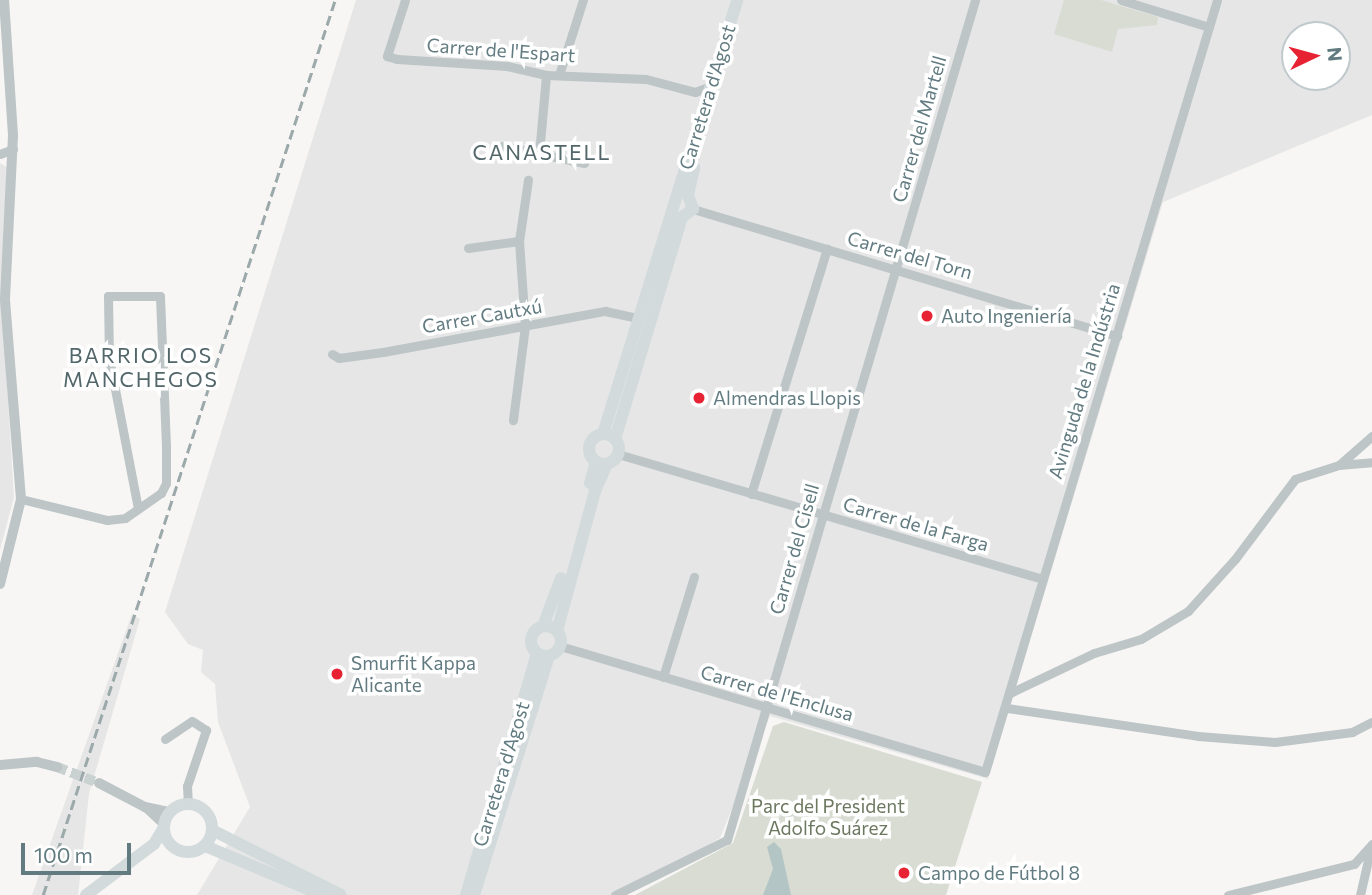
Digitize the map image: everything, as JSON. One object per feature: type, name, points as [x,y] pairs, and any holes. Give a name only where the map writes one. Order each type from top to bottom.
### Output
[{"type":"main road","name":"Carretera d'Agost","points":[[683,195],[705,106],[737,0]]},
{"type":"main road","name":"Carretera d'Agost","points":[[683,195],[744,0]]},
{"type":"main road","points":[[677,213],[693,209],[683,195]]},
{"type":"main road","points":[[609,437],[590,445],[601,463],[595,491],[557,631],[560,646],[543,654],[532,635],[543,626],[601,463],[618,453],[609,437],[639,318],[683,195]]},
{"type":"main road","points":[[609,437],[677,213]]},
{"type":"main road","points":[[543,626],[557,631]]},
{"type":"main road","name":"Carretera d'Agost","points":[[466,895],[543,654]]},
{"type":"main road","name":"Carretera d'Agost","points":[[474,895],[543,654]]},
{"type":"main road","points":[[86,895],[154,844],[165,821],[188,803],[207,812],[212,830],[205,846]]},
{"type":"main road","points":[[165,821],[166,841],[177,850]]},
{"type":"main road","points":[[212,830],[341,895]]},
{"type":"main road","points":[[98,895],[159,851],[188,852],[205,846],[322,895]]},
{"type":"street","points":[[0,584],[21,499],[5,299],[13,149],[3,48],[4,0]]},
{"type":"street","name":"Carrer de l'Espart","points":[[405,0],[387,56],[508,66],[546,75],[646,79],[695,92]]},
{"type":"street","points":[[559,75],[583,0]]},
{"type":"street","name":"Carrer del Martell","points":[[896,269],[975,0]]},
{"type":"street","points":[[1121,0],[1209,27]]},
{"type":"street","name":"Avinguda de la Indústria","points":[[985,772],[1007,708],[1042,579],[1217,0]]},
{"type":"street","points":[[539,154],[546,75]]},
{"type":"street","points":[[705,106],[695,92],[711,86]]},
{"type":"street","points":[[502,146],[584,163]]},
{"type":"street","points":[[0,154],[13,149]]},
{"type":"street","points":[[513,420],[525,326],[519,241],[528,180]]},
{"type":"street","name":"Carrer del Torn","points":[[693,209],[1117,336]]},
{"type":"street","points":[[468,248],[519,241]]},
{"type":"street","points":[[751,494],[827,249]]},
{"type":"street","name":"Carrer del Cisell","points":[[615,895],[727,840],[821,515],[896,269]]},
{"type":"street","points":[[21,499],[107,520],[125,518],[138,508],[166,483],[160,296],[108,296],[109,358],[138,508]]},
{"type":"street","name":"Carrer Cautxú","points":[[332,354],[340,358],[605,311],[639,318]]},
{"type":"street","points":[[1339,465],[1372,436]]},
{"type":"street","name":"Carrer de la Farga","points":[[618,453],[1042,579]]},
{"type":"street","points":[[1010,693],[1094,653],[1141,639],[1188,611],[1234,559],[1295,479],[1339,465],[1372,462]]},
{"type":"street","points":[[663,677],[694,577]]},
{"type":"street","name":"Carrer de l'Enclusa","points":[[560,646],[985,772]]},
{"type":"street","points":[[1007,708],[1198,736],[1275,742],[1352,732],[1372,722]]},
{"type":"street","points":[[165,739],[192,721],[206,730],[187,786],[188,803]]},
{"type":"street","points":[[0,766],[37,762],[57,767]]},
{"type":"street","points":[[99,783],[145,807],[165,821]]},
{"type":"street","points":[[1228,895],[1354,864],[1372,845]]},
{"type":"street","points":[[1360,895],[1372,845]]},
{"type":"shaded area","points":[[356,0],[1372,0],[1372,115],[1163,202],[988,779],[770,716],[720,838],[623,895],[197,895],[250,807],[218,722],[215,684],[201,672],[203,650],[188,644],[165,612]]},
{"type":"shaded area","points":[[0,163],[8,168],[2,305],[14,497],[0,550]]},
{"type":"shaded area","points":[[132,614],[140,619],[89,794],[78,895],[32,895]]},
{"type":"shaded area","points":[[774,842],[781,849],[791,895],[763,895],[773,869],[767,847]]},
{"type":"green space","points":[[1064,0],[1101,0],[1158,17],[1157,25],[1118,29],[1112,52],[1054,34]]},
{"type":"green space","name":"Parc del President Adolfo Suárez","points":[[784,722],[982,782],[946,895],[635,895],[733,843],[773,726]]},
{"type":"tunnel","points":[[57,767],[99,783]]},
{"type":"railway","points":[[43,895],[335,0]]},
{"type":"place","name":"Auto Ingeniería","points":[[927,316]]},
{"type":"place","name":"Almendras Llopis","points":[[699,398]]},
{"type":"place","name":"Smurfit Kappa Alicante","points":[[337,674]]},
{"type":"place","name":"Campo de Fútbol 8","points":[[904,873]]},
{"type":"district","name":"CANASTELL","points":[[542,152]]},
{"type":"district","name":"BARRIO LOS MANCHEGOS","points":[[141,367]]}]
